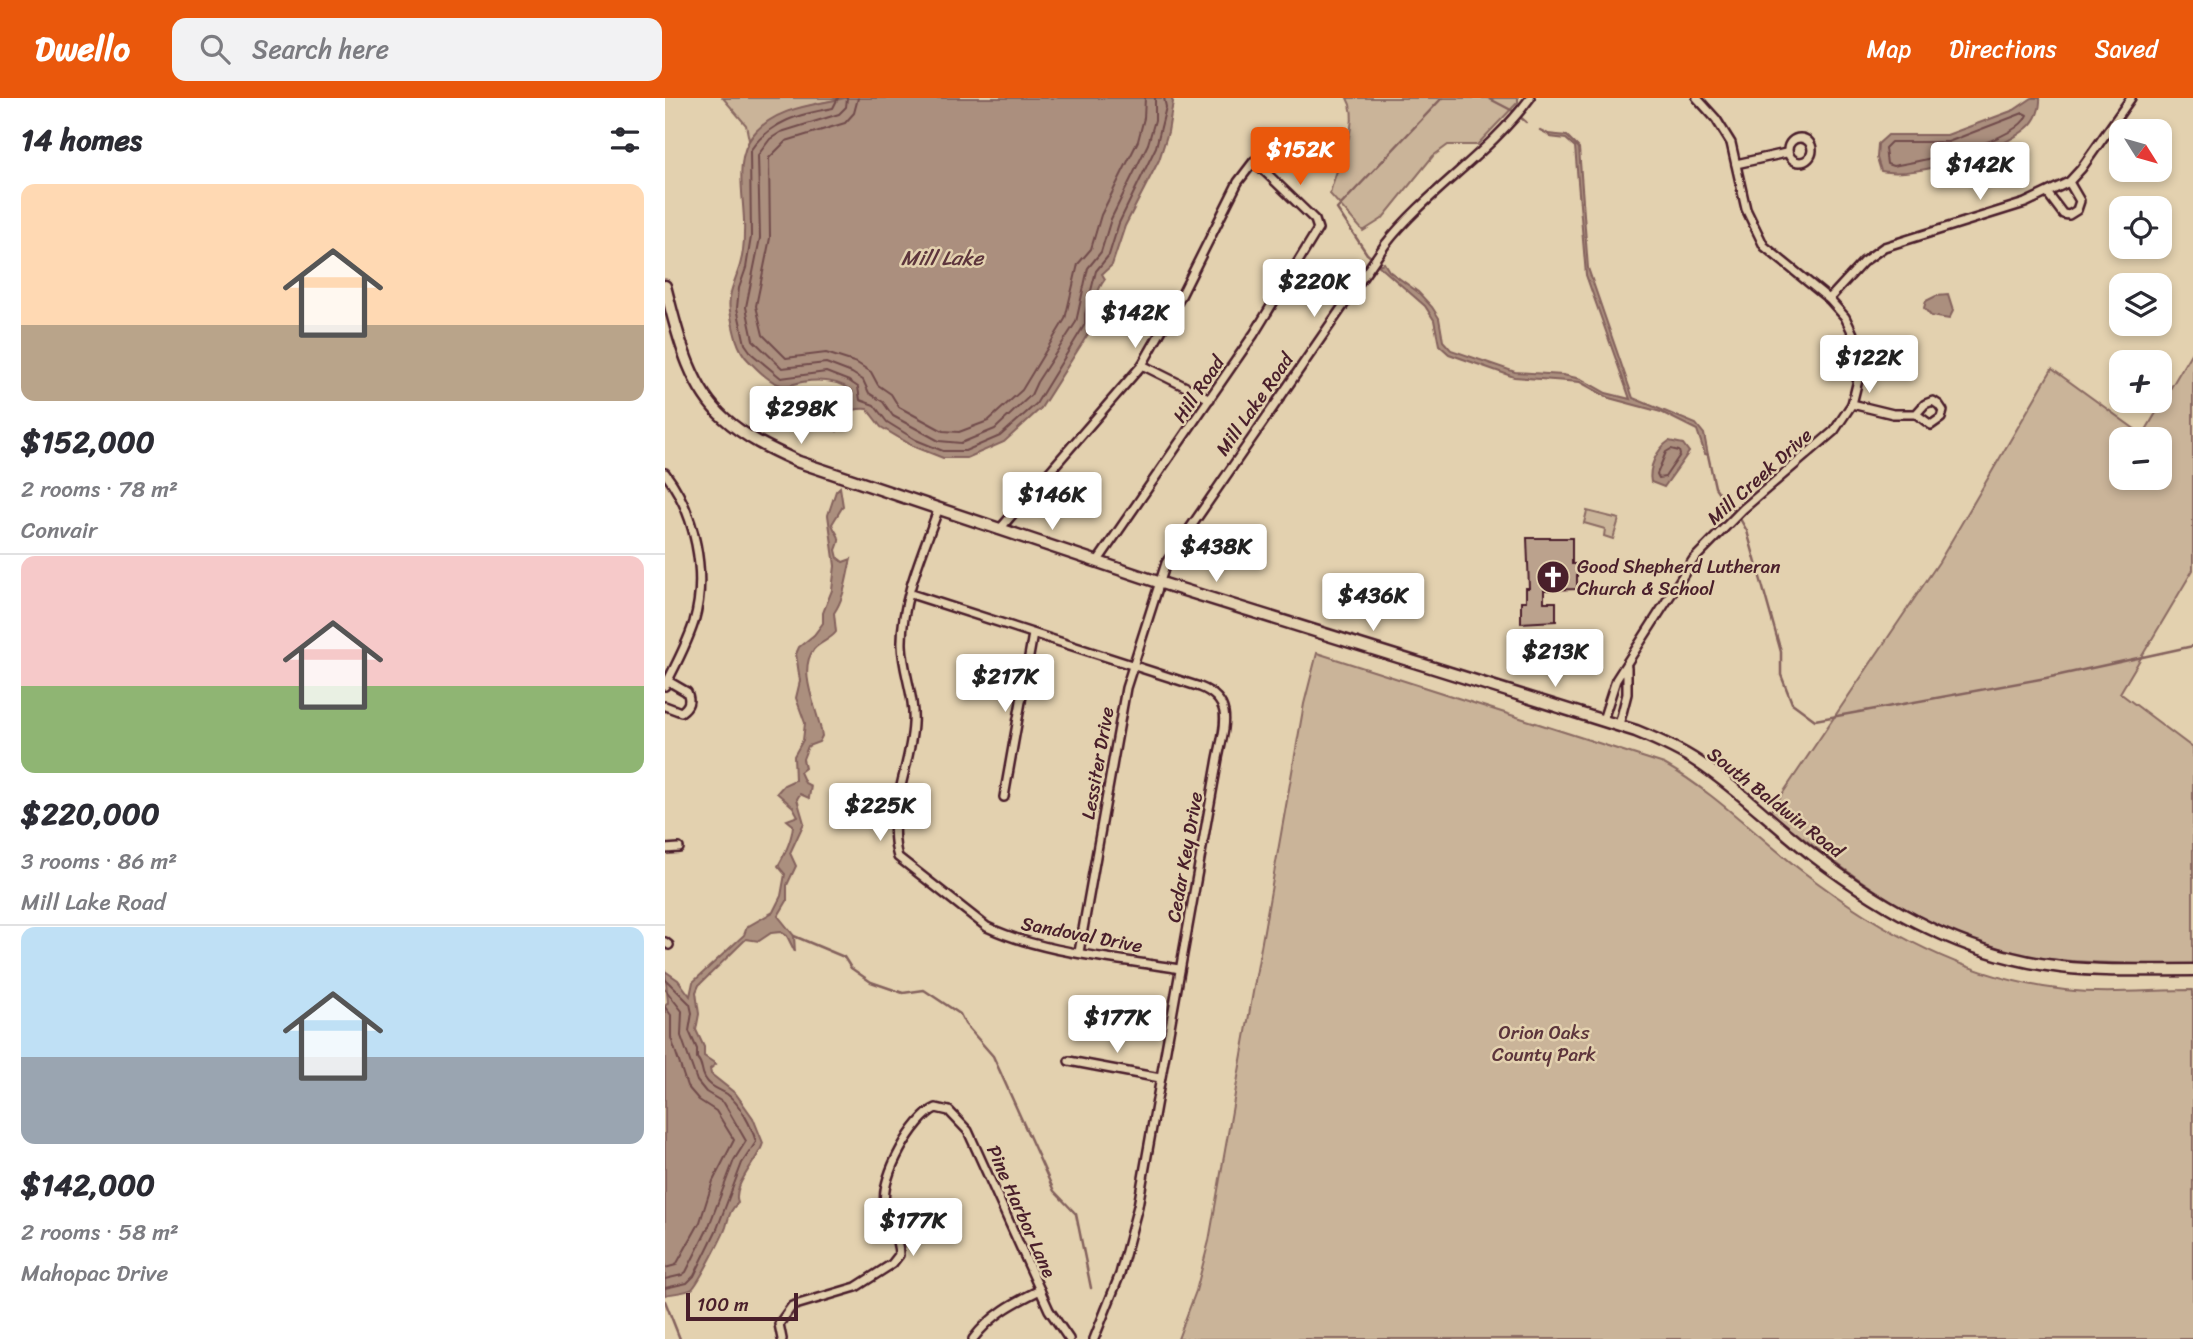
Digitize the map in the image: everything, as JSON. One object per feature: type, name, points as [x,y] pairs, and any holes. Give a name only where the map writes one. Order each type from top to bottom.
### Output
[{"type":"main road","name":"South Baldwin Road","points":[[665,286],[688,363],[712,404],[724,418],[757,442],[799,462],[1158,582],[1619,725],[1655,739],[1700,763],[1839,874],[1914,922],[1943,936],[2006,957],[2059,967],[2193,970]]},
{"type":"street","name":"Mill Lake Road","points":[[1158,582],[1183,535],[1404,220],[1489,144],[1530,98]]},
{"type":"street","name":"Mill Creek Drive","points":[[1603,720],[1616,680],[1701,551],[1744,509],[1834,430],[1852,404],[1859,380],[1854,336],[1845,317],[1829,299],[1764,246],[1746,209],[1731,143],[1716,119],[1697,98]]},
{"type":"street","points":[[1829,299],[1863,262],[1895,242],[2048,194],[2069,182],[2081,170],[2131,98]]},
{"type":"street","points":[[1736,164],[1786,153]]},
{"type":"street","name":"Hill Road","points":[[1097,562],[1254,334],[1318,229],[1315,220],[1254,160],[1238,182],[1143,365]]},
{"type":"street","points":[[2048,194],[2063,214],[2069,215],[2077,211],[2080,201],[2069,182]]},
{"type":"street","points":[[999,530],[1143,365],[1210,399]]},
{"type":"street","points":[[1852,404],[1893,414],[1916,414]]},
{"type":"street","points":[[665,473],[692,528],[699,575],[694,620],[666,683],[687,692],[690,699],[688,706],[681,712],[665,706]]},
{"type":"street","name":"Sandoval Drive","points":[[938,510],[903,626],[902,648],[913,705],[913,726],[895,825],[894,844],[898,857],[987,927],[1021,940],[1180,969]]},
{"type":"street","name":"Lessiter Drive","points":[[1079,951],[1125,694],[1158,582]]},
{"type":"street","name":"Cedar Key Drive","points":[[911,594],[1212,692],[1225,707],[1129,1242],[1110,1305],[1094,1339]]},
{"type":"street","points":[[1004,797],[1033,634]]},
{"type":"street","points":[[1619,725],[1627,694],[1626,666]]},
{"type":"street","points":[[665,849],[679,848]]},
{"type":"street","points":[[1069,1061],[1160,1078]]},
{"type":"street","name":"Pine Harbor Lane","points":[[782,1339],[779,1324],[792,1306],[856,1287],[892,1264],[899,1255],[899,1246],[884,1200],[885,1188],[908,1136],[920,1120],[936,1108],[949,1111],[968,1131],[1040,1290],[1060,1329],[1069,1339]]},
{"type":"street","points":[[973,1339],[989,1320],[1007,1306],[1040,1290]]},
{"type":"green space","points":[[723,98],[845,98],[780,115],[769,121],[749,140],[746,125]]},
{"type":"green space","points":[[1347,98],[1518,98],[1518,102],[1477,145],[1448,145],[1433,156],[1382,219],[1363,231],[1330,194],[1350,133],[1352,120]]},
{"type":"green space","points":[[2193,350],[2193,570],[2120,693],[2193,748],[2193,965],[2121,964],[2026,957],[1979,944],[1946,931],[1884,896],[1770,812],[1939,562],[2052,369],[2109,410],[2109,413],[2132,427],[2109,427],[2109,490],[2172,490],[2172,427],[2148,427],[2156,413],[2172,413],[2172,386]]},
{"type":"green space","points":[[1587,511],[1619,519],[1613,539],[1604,536],[1605,529],[1584,523]]},
{"type":"green space","name":"Orion Oaks County Park","points":[[1317,653],[1664,764],[1717,800],[1785,858],[1832,893],[1893,932],[1959,963],[2028,984],[2065,990],[2193,990],[2193,1339],[1178,1339],[1196,1291],[1209,1241],[1304,704]]},
{"type":"water","name":"Mill Lake","points":[[845,98],[1171,98],[1173,102],[1168,132],[1159,160],[1125,226],[1112,265],[1102,274],[1105,279],[1095,301],[1093,326],[1041,408],[1004,442],[967,458],[943,458],[913,446],[881,427],[867,409],[839,411],[839,406],[852,398],[852,391],[841,385],[822,381],[786,386],[777,383],[763,375],[748,360],[736,337],[730,299],[743,249],[741,169],[747,145],[762,126],[783,113]]},
{"type":"water","points":[[2032,98],[2040,98],[2039,110],[2033,121],[2016,136],[1999,145],[1936,167],[1915,171],[1881,171],[1877,158],[1878,144],[1888,135],[1947,135],[2014,110]]},
{"type":"water","points":[[1548,134],[1567,136],[1579,148],[1588,268],[1633,398],[1696,424],[1704,434],[1708,455],[1705,454],[1697,430],[1661,412],[1609,398],[1580,382],[1514,377],[1449,354],[1439,345],[1434,320],[1425,306],[1378,265],[1384,263],[1389,271],[1418,292],[1432,307],[1439,318],[1443,341],[1451,350],[1515,372],[1581,379],[1606,393],[1630,399],[1586,275],[1575,147],[1566,139],[1550,137]]},
{"type":"water","points":[[1948,295],[1953,311],[1949,319],[1931,316],[1924,308],[1926,301],[1936,296]]},
{"type":"water","points":[[1669,441],[1683,444],[1689,452],[1664,487],[1651,482],[1651,471],[1657,454]]},
{"type":"water","points":[[840,487],[843,506],[832,524],[839,538],[836,550],[838,558],[843,562],[851,559],[843,594],[834,613],[836,632],[816,647],[809,658],[807,669],[810,692],[822,736],[819,742],[808,746],[803,759],[805,768],[800,772],[805,783],[811,786],[809,798],[800,794],[797,799],[804,823],[790,853],[796,866],[787,885],[787,901],[778,916],[794,936],[795,952],[787,936],[781,932],[771,933],[759,941],[746,939],[699,985],[696,992],[699,1014],[696,1030],[704,1047],[704,1056],[716,1064],[710,1069],[711,1074],[736,1094],[753,1118],[763,1143],[738,1188],[738,1203],[731,1211],[705,1270],[692,1289],[665,1295],[665,1006],[668,1003],[665,971],[678,980],[690,996],[693,982],[744,935],[747,927],[773,912],[781,896],[785,874],[778,866],[788,847],[793,825],[787,820],[798,816],[793,807],[777,793],[784,785],[795,780],[794,756],[803,740],[805,723],[796,698],[800,681],[796,654],[799,647],[814,635],[823,623],[823,613],[832,590],[835,566],[828,515],[836,491]]},
{"type":"building","name":"Good Shepherd Lutheran Church & School","points":[[1527,538],[1572,538],[1572,564],[1577,564],[1577,589],[1544,590],[1544,602],[1556,602],[1556,621],[1521,623],[1521,601],[1526,601],[1526,588],[1529,588]]},
{"type":"waterway","points":[[1379,263],[1367,254],[1337,209],[1442,98]]},
{"type":"waterway","points":[[1488,98],[1513,111],[1526,122]]},
{"type":"waterway","points":[[1540,130],[1548,134]]},
{"type":"waterway","points":[[837,431],[836,422],[845,412]]},
{"type":"waterway","points":[[1708,455],[1715,487],[1725,502],[1735,510],[1747,531],[1781,652],[1781,675],[1792,703],[1815,720],[2046,678],[2193,646]]},
{"type":"waterway","points":[[794,936],[844,957],[851,968],[871,982],[903,993],[924,990],[960,1014],[965,1024],[993,1056],[1054,1191],[1076,1214],[1091,1288]]},
{"type":"waterway","points":[[665,1301],[680,1339]]},
{"type":"place","name":"Good Shepherd Lutheran Church & School","points":[[1553,577]]}]
